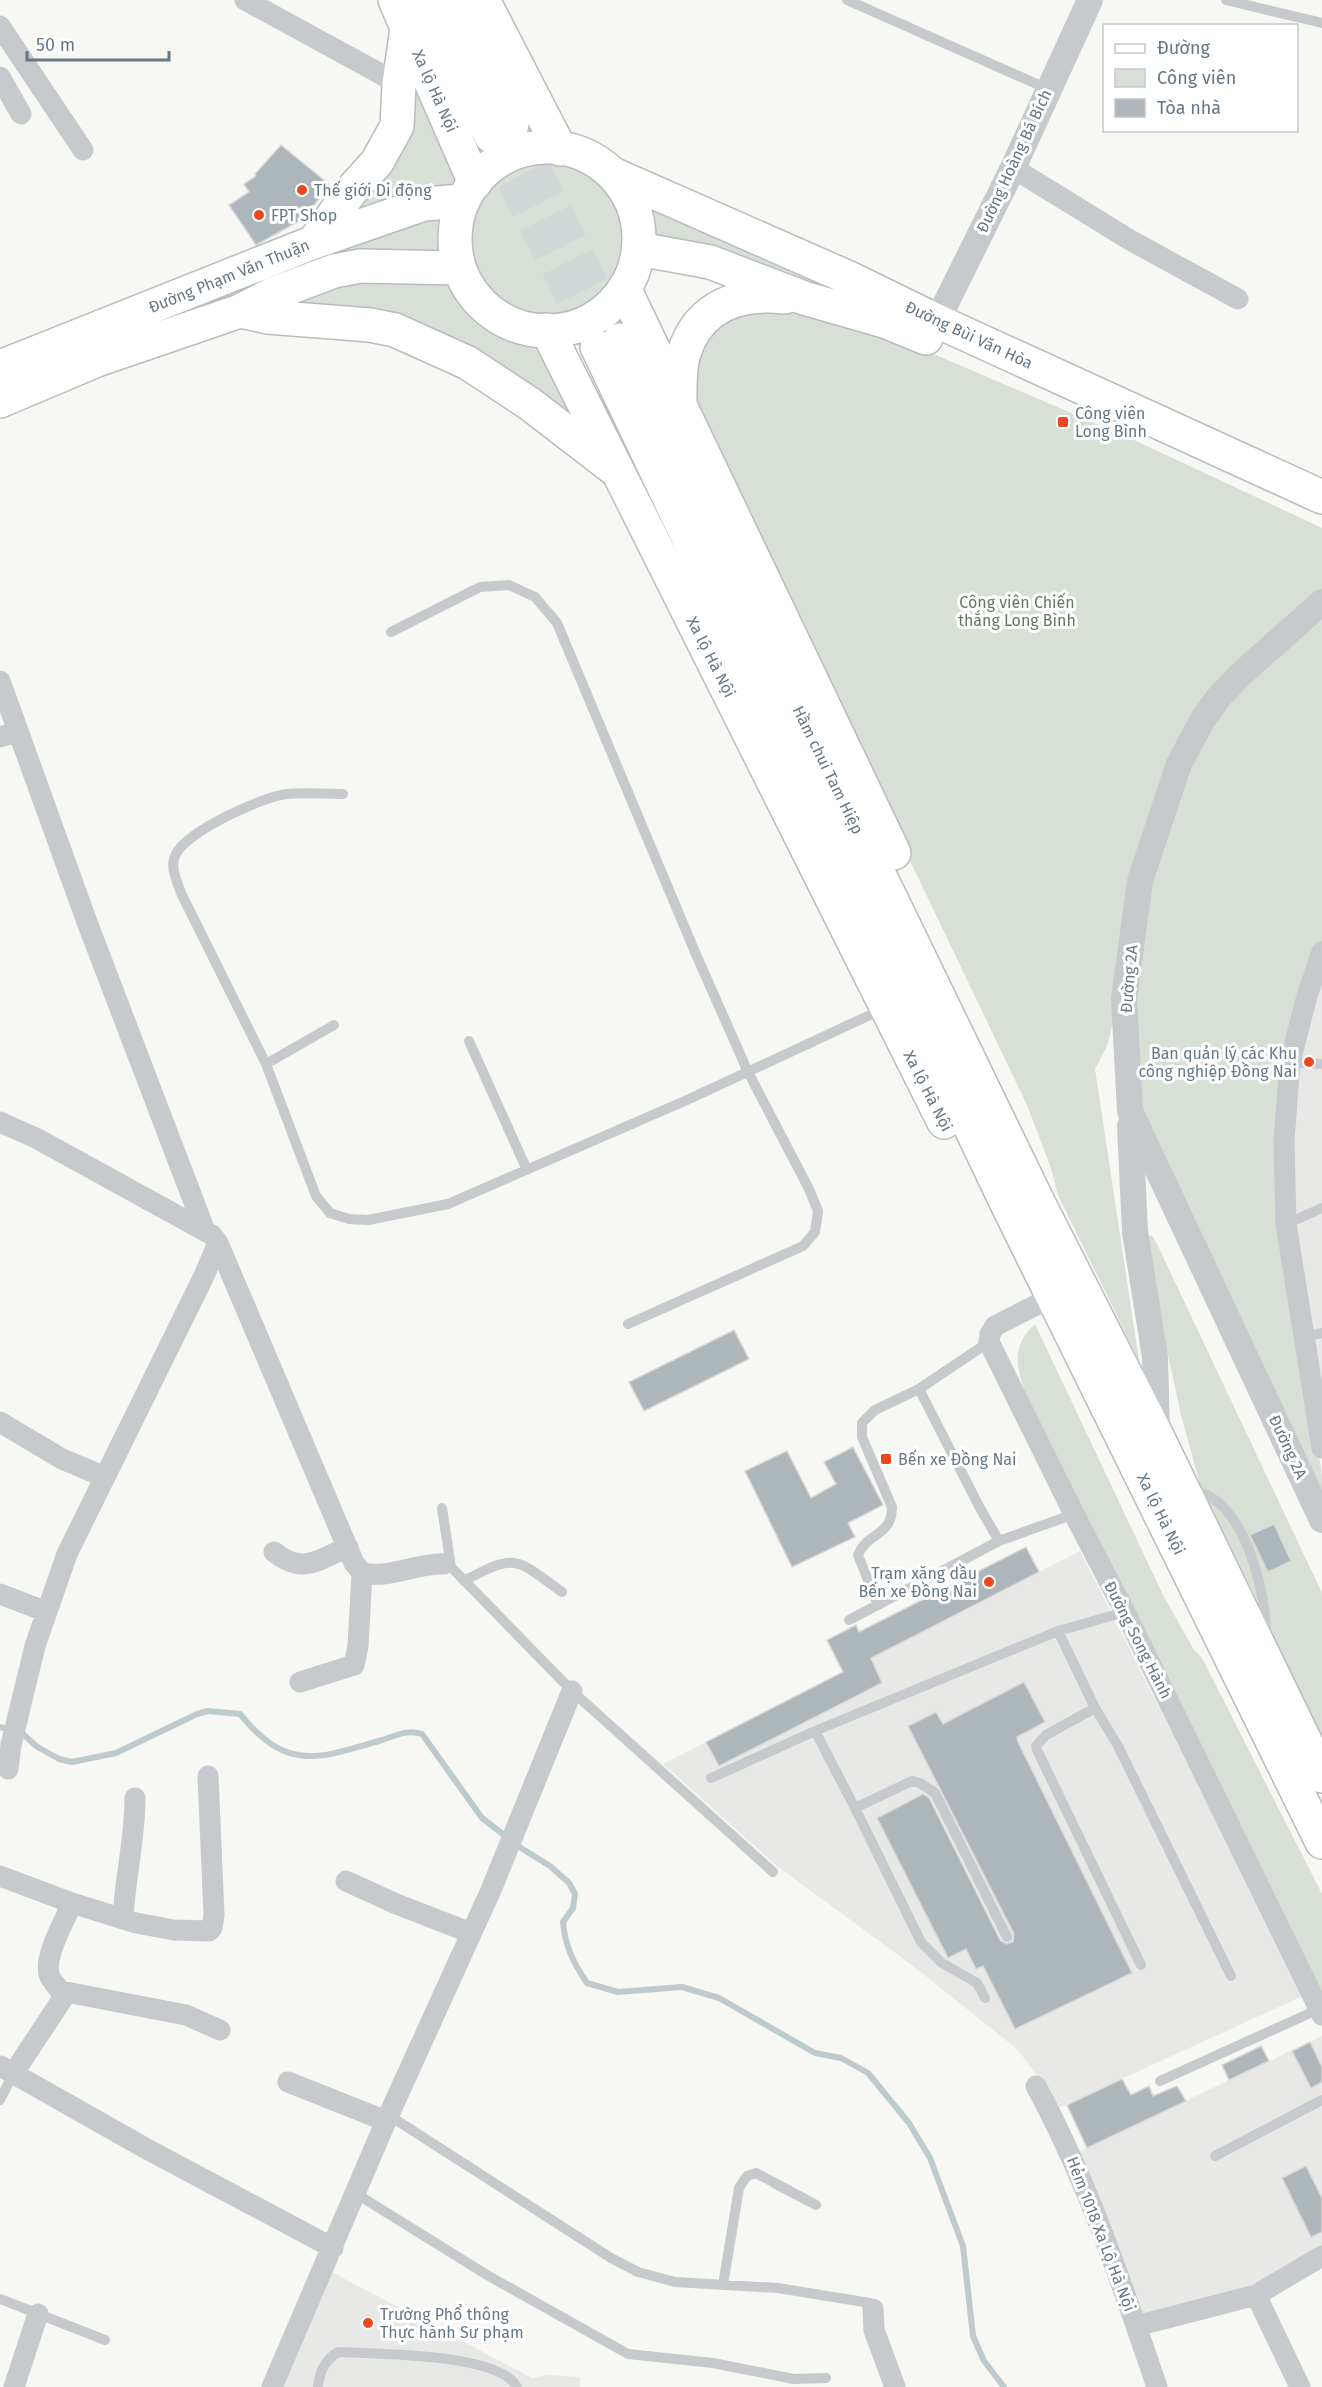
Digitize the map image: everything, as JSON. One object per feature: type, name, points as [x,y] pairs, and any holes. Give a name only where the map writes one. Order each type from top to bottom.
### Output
[{"type":"main road","points":[[425,0],[501,130],[453,0]]},
{"type":"main road","points":[[483,0],[560,149]]},
{"type":"main road","points":[[314,242],[350,192],[377,162],[397,126],[401,14]]},
{"type":"main road","name":"Xa lộ Hà Nội","points":[[401,14],[469,192]]},
{"type":"main road","points":[[540,147],[583,154],[600,163],[615,175],[633,205],[638,222],[639,249],[634,271],[625,290],[608,308],[589,321],[568,328],[547,330],[517,326],[492,313],[472,293],[459,268],[455,234],[469,192],[493,165],[515,153],[540,147]]},
{"type":"main road","name":"Đường Bùi Văn Hòa","points":[[615,175],[849,278],[932,330],[1146,433],[1321,510]]},
{"type":"main road","name":"Đường Phạm Văn Thuận","points":[[0,367],[314,242],[424,204],[469,192]]},
{"type":"main road","name":"Đường Bùi Văn Hòa","points":[[639,249],[710,262],[804,298],[887,322],[932,330]]},
{"type":"main road","name":"Đường Phạm Văn Thuận","points":[[0,401],[97,360],[240,311],[273,294],[334,271],[360,266],[459,268]]},
{"type":"main road","name":"Xa lộ Hà Nội","points":[[625,290],[1021,1120],[1040,1171],[1024,1206],[1054,1296],[1322,1842]]},
{"type":"main road","points":[[680,404],[683,354],[693,332],[714,311],[733,301],[755,295],[804,298]]},
{"type":"main road","points":[[240,311],[268,317],[370,325],[395,330],[477,368],[530,404],[617,471]]},
{"type":"main road","name":"Xa lộ Hà Nội","points":[[547,330],[967,1167],[986,1190],[1024,1206],[1157,1436],[1322,1776]]},
{"type":"main road","name":"Hầm chui Tam Hiệp","points":[[608,341],[1024,1206]]},
{"type":"street","points":[[245,0],[399,84]]},
{"type":"street","name":"Đường Hoàng Bá Bích","points":[[932,330],[1013,168],[1090,0]]},
{"type":"street","points":[[0,26],[83,150]]},
{"type":"street","points":[[0,65],[19,54]]},
{"type":"street","points":[[0,77],[21,114]]},
{"type":"street","points":[[1013,168],[1130,240],[1238,299]]},
{"type":"street","name":"Đường 2A","points":[[1322,602],[1240,675],[1219,697],[1203,719],[1179,764],[1140,881],[1124,999],[1130,1111],[1322,1520]]},
{"type":"street","points":[[0,681],[9,735],[87,922],[211,1237],[354,1563],[362,1573],[377,1576],[433,1564],[447,1566]]},
{"type":"street","points":[[1322,952],[1307,996],[1290,1062],[1284,1141],[1286,1224],[1313,1335],[1322,1448]]},
{"type":"street","points":[[1130,1111],[1135,1232],[1155,1356],[1157,1436]]},
{"type":"street","points":[[0,1122],[36,1138],[211,1237]]},
{"type":"street","points":[[8,1769],[6,1744],[17,1718],[35,1646],[67,1554],[203,1278],[211,1237]]},
{"type":"street","points":[[989,1342],[990,1334],[995,1326],[1054,1296]]},
{"type":"street","name":"Đường Song Hành","points":[[989,1342],[1125,1612],[1321,2012]]},
{"type":"street","points":[[0,1422],[62,1459],[105,1477]]},
{"type":"street","points":[[274,1552],[287,1562],[300,1565],[348,1547]]},
{"type":"street","points":[[300,1682],[354,1665],[358,1646],[362,1573]]},
{"type":"street","points":[[0,1594],[47,1612]]},
{"type":"street","points":[[272,2387],[355,2193],[507,1853],[572,1692]]},
{"type":"street","points":[[0,1876],[72,1903],[123,1918],[174,1930],[209,1931],[212,1928],[214,1915],[208,1776]]},
{"type":"street","points":[[123,1918],[135,1826],[135,1798]]},
{"type":"street","points":[[346,1881],[471,1934]]},
{"type":"street","points":[[72,1903],[47,1966],[54,1984],[61,1990],[186,2015],[220,2030]]},
{"type":"street","points":[[61,1990],[63,1998],[61,2005],[7,2070],[144,2148],[333,2248]]},
{"type":"street","points":[[288,2082],[388,2119]]},
{"type":"street","name":"Hẻm 1018 Xa Lộ Hà Nội","points":[[1036,2086],[1064,2137],[1092,2204],[1157,2387]]},
{"type":"street","points":[[1136,2326],[1256,2295],[1322,2256]]},
{"type":"street","points":[[1256,2295],[1300,2387]]},
{"type":"street","points":[[873,2309],[874,2330],[895,2387]]},
{"type":"street","points":[[14,2387],[38,2314]]},
{"type":"lane","points":[[847,0],[1048,89]]},
{"type":"lane","points":[[1226,0],[1322,23]]},
{"type":"lane","points":[[391,632],[480,587],[509,585],[535,597],[556,623],[748,1072],[809,1189],[818,1211],[815,1232],[803,1246],[628,1324]]},
{"type":"lane","points":[[343,794],[285,794],[231,814],[186,840],[175,855],[174,873],[266,1064],[316,1196],[330,1213],[349,1219],[368,1220],[448,1204],[748,1072],[886,1007]]},
{"type":"lane","points":[[266,1064],[334,1025]]},
{"type":"lane","points":[[469,1041],[527,1170]]},
{"type":"lane","points":[[1290,1062],[1322,1064]]},
{"type":"lane","points":[[1286,1224],[1322,1208]]},
{"type":"lane","points":[[878,1605],[858,1555],[860,1548],[884,1530],[892,1519],[892,1507],[861,1437],[862,1423],[875,1410],[919,1389],[989,1342]]},
{"type":"lane","points":[[919,1389],[980,1509],[999,1541]]},
{"type":"lane","points":[[442,1508],[447,1566],[572,1692],[773,1872]]},
{"type":"lane","points":[[849,1620],[999,1541],[1074,1514]]},
{"type":"lane","points":[[464,1581],[488,1567],[507,1561],[522,1564],[562,1592]]},
{"type":"lane","points":[[711,1778],[815,1731],[1059,1631],[1125,1612]]},
{"type":"lane","points":[[1059,1631],[1095,1708],[1118,1746],[1231,1976]]},
{"type":"lane","points":[[1095,1708],[1046,1735],[1036,1746],[1036,1750],[1141,1965]]},
{"type":"lane","points":[[815,1731],[921,1942],[942,1964],[977,1983],[986,1998]]},
{"type":"lane","points":[[855,1808],[912,1781],[920,1783],[935,1793],[1007,1937]]},
{"type":"lane","points":[[1160,2081],[1321,2012]]},
{"type":"lane","points":[[0,2100],[7,2070]]},
{"type":"lane","points":[[1215,2156],[1322,2100]]},
{"type":"lane","points":[[388,2119],[611,2258],[638,2272],[675,2282],[778,2288],[843,2298],[870,2303],[873,2309]]},
{"type":"lane","points":[[723,2285],[739,2188],[747,2176],[756,2173],[774,2183]]},
{"type":"lane","points":[[355,2193],[487,2275],[628,2354],[713,2363],[794,2379],[826,2378]]},
{"type":"lane","points":[[0,2299],[105,2340]]},
{"type":"lane","points":[[318,2387],[320,2371],[325,2362],[338,2352],[468,2361],[504,2373],[514,2380],[517,2387]]},
{"type":"shaded area","points":[[1322,973],[1322,1420],[1287,1200],[1296,1058]]},
{"type":"shaded area","points":[[1080,1551],[1305,1995],[1056,2109],[1042,2082],[1017,2049],[913,1966],[777,1866],[663,1764]]},
{"type":"shaded area","points":[[1322,2036],[1322,2248],[1253,2289],[1141,2318],[1078,2152]]},
{"type":"shaded area","name":"Trường Phổ thông Thực hành Sư phạm","points":[[330,2271],[532,2378],[548,2375],[580,2377],[580,2387],[279,2387]]},
{"type":"green space","points":[[409,60],[463,181],[457,190],[337,222]]},
{"type":"green space","points":[[548,158],[579,165],[593,172],[605,182],[615,194],[622,208],[629,239],[622,270],[615,284],[605,296],[593,306],[579,313],[548,320],[517,313],[503,306],[491,296],[481,284],[474,270],[467,239],[474,208],[481,194],[491,182],[503,172],[517,165]]},
{"type":"green space","points":[[643,200],[915,322],[650,239]]},
{"type":"green space","points":[[449,213],[444,234],[445,251],[358,255],[0,389],[0,378],[314,254]]},
{"type":"green space","points":[[453,278],[470,304],[493,326],[515,337],[540,340],[591,444],[521,389],[277,304],[327,284]]},
{"type":"green space","name":"Công viên Chiến thắng Long Bình","points":[[756,301],[880,331],[1134,440],[1322,528],[1322,589],[1308,599],[1193,713],[1107,1046],[1095,1069],[1139,1361],[1058,1195],[1051,1168],[1027,1105],[686,393],[699,335]]},
{"type":"green space","points":[[1322,616],[1322,952],[1303,994],[1279,1201],[1322,1475],[1322,1504],[1141,1108],[1135,997],[1151,884],[1190,767],[1212,725],[1247,684]]},
{"type":"green space","points":[[1146,1235],[1152,1236],[1157,1244],[1322,1593],[1322,1743],[1283,1663],[1257,1600],[1200,1484],[1181,1415],[1143,1239]]},
{"type":"green space","points":[[1035,1324],[1163,1595],[1194,1650],[1202,1658],[1322,1894],[1322,1993],[1031,1410],[1020,1375],[1018,1354],[1020,1344]]},
{"type":"building","points":[[281,145],[330,185],[303,219],[256,245],[229,205],[249,192],[244,184],[256,176],[255,174]]},
{"type":"building","points":[[734,1330],[749,1359],[644,1411],[629,1382]]},
{"type":"building","points":[[853,1447],[883,1505],[848,1523],[855,1537],[792,1567],[745,1471],[787,1451],[811,1498],[836,1484],[824,1462]]},
{"type":"building","points":[[1274,1524],[1291,1561],[1268,1572],[1250,1535]]},
{"type":"building","points":[[1026,1547],[1039,1572],[871,1658],[882,1683],[719,1766],[706,1742],[843,1672],[827,1640],[856,1625],[859,1632]]},
{"type":"building","points":[[1024,1682],[1045,1722],[1017,1737],[1018,1742],[1132,1973],[1015,2029],[983,1966],[976,1969],[966,1949],[948,1958],[877,1818],[923,1794],[929,1798],[1000,1940],[1006,1944],[1013,1942],[1014,1934],[908,1726],[936,1712],[943,1724]]},
{"type":"building","points":[[1310,2042],[1322,2067],[1322,2082],[1311,2088],[1292,2051]]},
{"type":"building","points":[[1261,2046],[1269,2061],[1229,2080],[1222,2065]]},
{"type":"building","points":[[1122,2079],[1131,2095],[1149,2086],[1153,2096],[1177,2086],[1186,2101],[1087,2148],[1067,2105]]},
{"type":"building","points":[[1306,2166],[1322,2198],[1322,2232],[1311,2237],[1282,2178]]},
{"type":"waterway","points":[[0,1727],[22,1733],[36,1746],[59,1759],[72,1762],[116,1753],[197,1714],[208,1711],[240,1714],[257,1733],[273,1745],[289,1753],[305,1756],[339,1752],[402,1733],[422,1734],[482,1818],[521,1848],[550,1866],[569,1883],[575,1894],[573,1908],[563,1922],[564,1931],[570,1954],[587,1983],[618,1992],[682,1987],[719,1998],[815,2053],[841,2058],[868,2073],[909,2123],[930,2158],[963,2246],[973,2336],[984,2361],[1004,2387]]},
{"type":"tunnel","points":[[512,125],[618,336]]},
{"type":"tunnel","points":[[491,136],[594,340]]},
{"type":"place","name":"Thế giới Di động","points":[[302,190]]},
{"type":"place","name":"FPT Shop","points":[[259,215]]},
{"type":"place","name":"Công viên Long Bình","points":[[1063,422]]},
{"type":"place","name":"Ban quản lý các Khu công nghiệp Đồng Nai","points":[[1309,1062]]},
{"type":"place","name":"Bến xe Đồng Nai","points":[[886,1459]]},
{"type":"place","name":"Trạm xăng dầu Bến xe Đồng Nai","points":[[989,1582]]},
{"type":"place","name":"Trường Phổ thông Thực hành Sư phạm","points":[[368,2323]]}]
